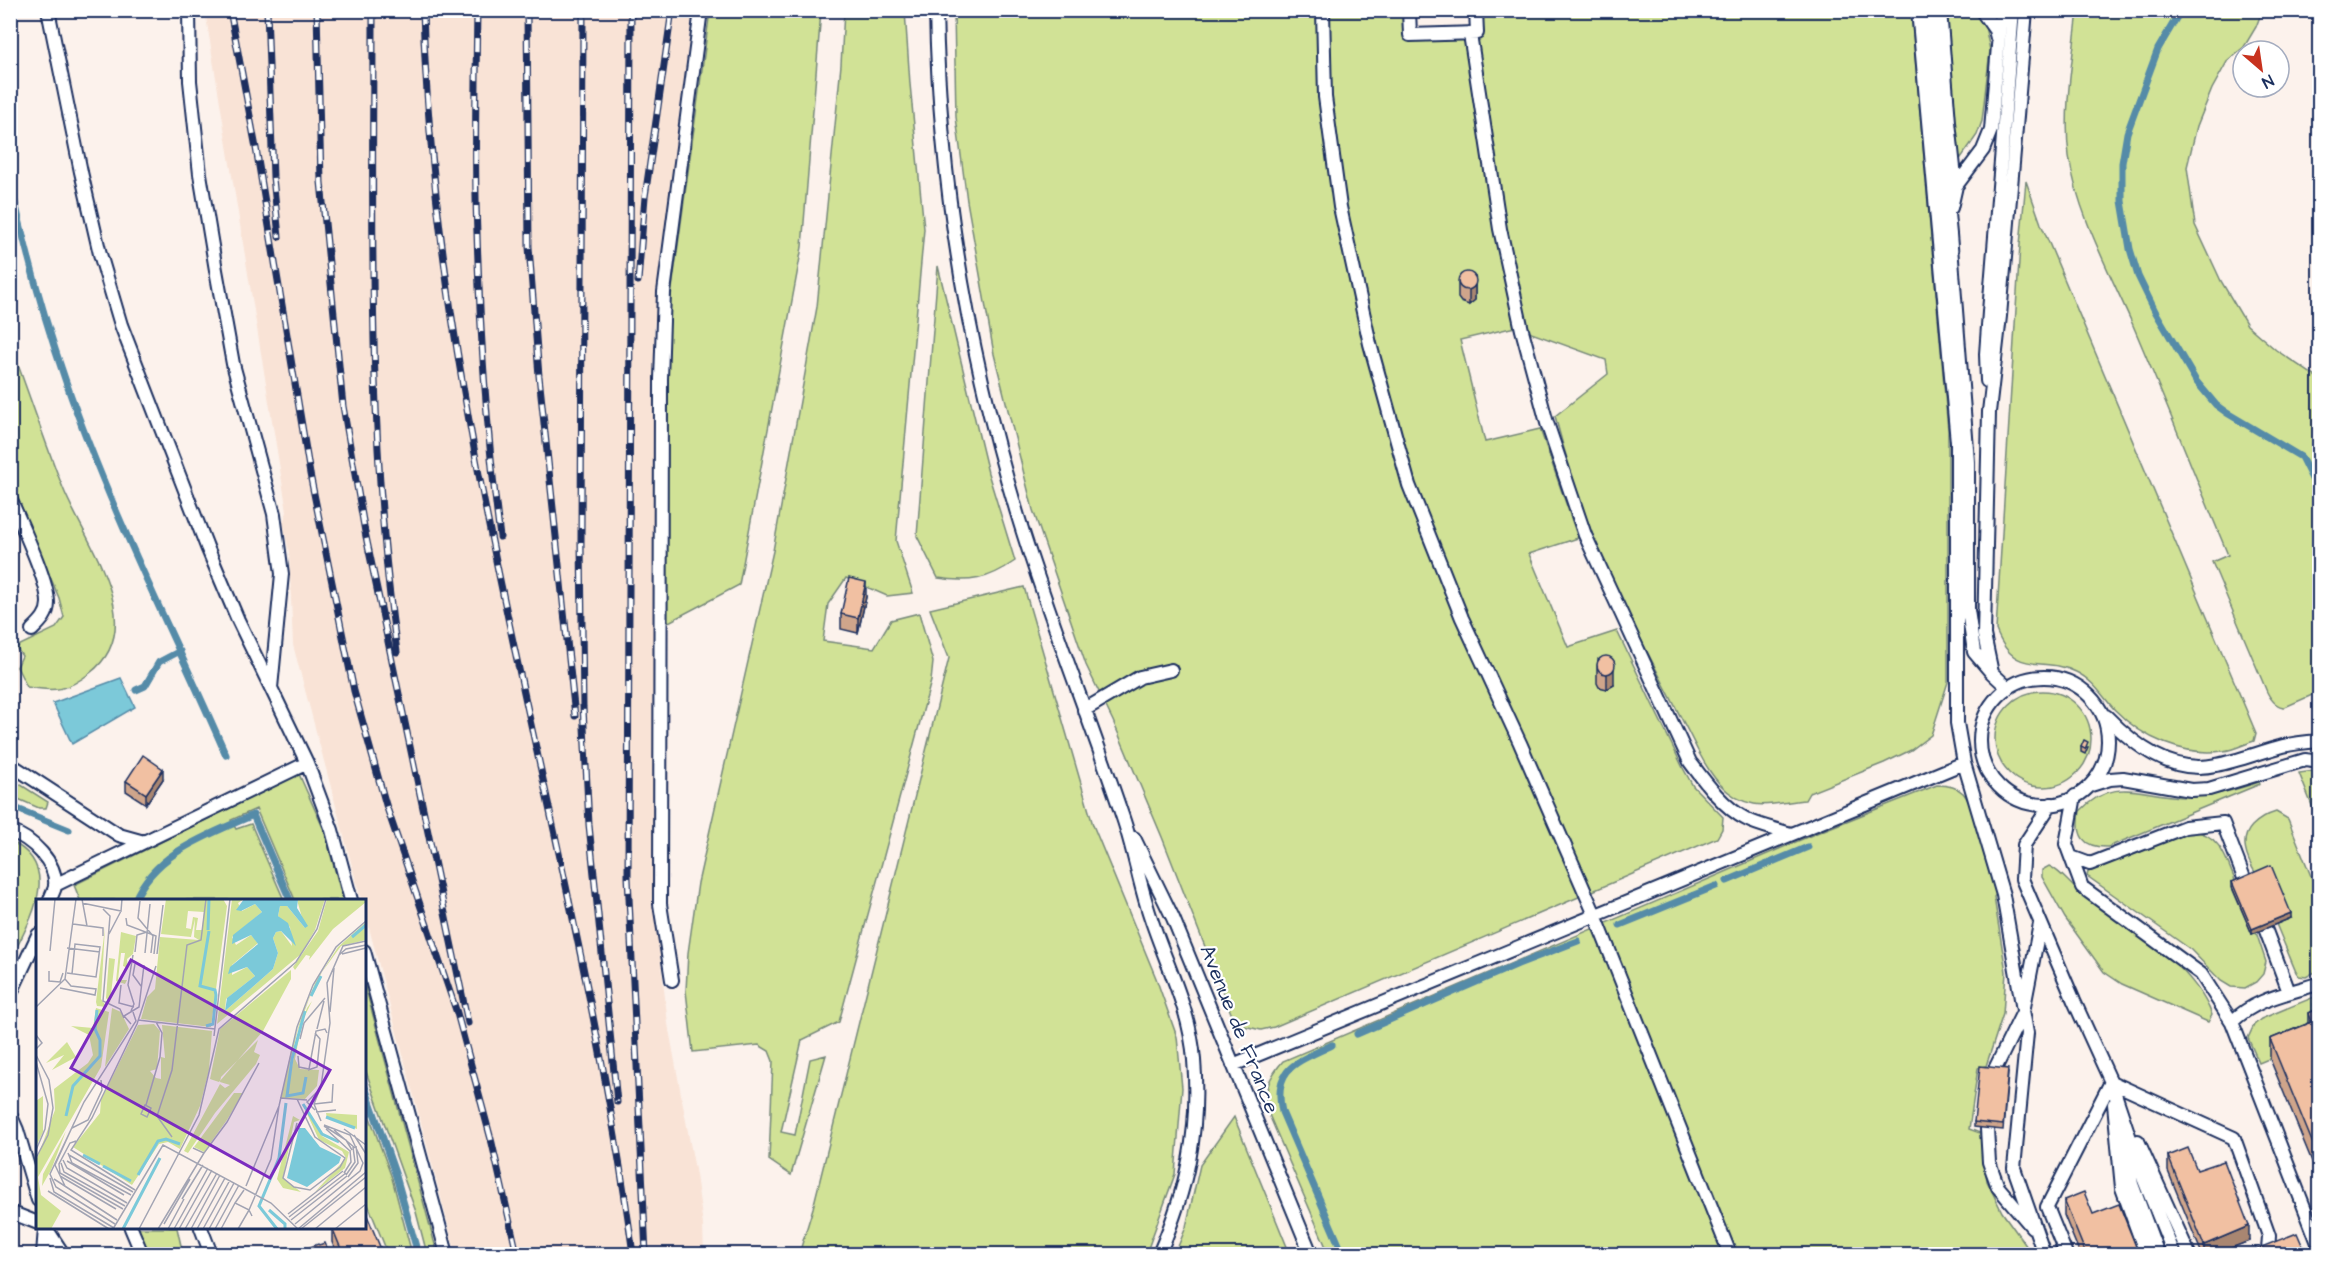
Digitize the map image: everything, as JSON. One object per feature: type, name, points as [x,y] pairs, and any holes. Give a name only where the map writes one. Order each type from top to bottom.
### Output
[{"type":"lane","points":[[48,10],[83,183],[100,254],[121,325],[207,547],[238,620],[307,764],[332,830],[351,899]]},
{"type":"lane","points":[[189,10],[190,81],[200,174],[233,364],[274,514],[282,574],[271,688]]},
{"type":"lane","points":[[672,980],[660,895],[661,379],[664,292],[701,10]]},
{"type":"lane","points":[[936,10],[937,79],[952,215],[975,346],[1016,512],[1125,821],[1147,909],[1184,1006],[1194,1058],[1194,1134],[1191,1158],[1185,1184],[1159,1254]]},
{"type":"lane","points":[[1323,10],[1325,97],[1340,207],[1370,345],[1409,484],[1462,618],[1520,743],[1595,915],[1730,1254]]},
{"type":"lane","points":[[1409,10],[1410,35],[1477,33],[1476,10]]},
{"type":"lane","points":[[1918,10],[1957,442],[1956,503],[1962,609],[1974,652],[2006,686]]},
{"type":"lane","points":[[1928,10],[1949,219],[1968,462],[1967,529],[1957,723],[1964,763],[2003,895],[2027,1033],[2014,1168],[2044,1254]]},
{"type":"lane","points":[[1940,10],[1956,186],[1949,219]]},
{"type":"lane","points":[[1981,10],[1995,30],[1998,39]]},
{"type":"lane","points":[[1956,186],[1983,150],[1991,130],[2001,10]]},
{"type":"lane","points":[[1992,673],[1984,635],[1989,412],[1986,354],[2013,10]]},
{"type":"lane","points":[[1989,412],[2000,316],[2026,10]]},
{"type":"lane","points":[[1470,34],[1500,229],[1522,330],[1547,423],[1585,535],[1690,762],[1710,786],[1745,818],[1791,834]]},
{"type":"lane","points":[[10,498],[43,579],[48,603],[45,617],[32,630]]},
{"type":"lane","points":[[1956,503],[1962,561],[1962,609]]},
{"type":"lane","points":[[1962,561],[1967,529]]},
{"type":"lane","points":[[1084,710],[1140,677],[1171,670]]},
{"type":"lane","points":[[2091,785],[2102,771],[2108,750],[2108,727],[2091,696],[2078,685],[2044,678],[2006,686],[1987,707],[1978,740],[1986,773],[2009,797],[2051,804],[2075,796],[2091,785],[2110,779],[2123,778],[2191,790],[2209,789],[2232,784],[2305,760],[2319,762]]},
{"type":"lane","points":[[2100,710],[2144,749],[2184,766],[2213,766],[2283,746],[2319,741]]},
{"type":"lane","points":[[1233,1065],[1964,763]]},
{"type":"lane","points":[[55,885],[307,764]]},
{"type":"lane","points":[[10,765],[119,835],[144,842]]},
{"type":"lane","points":[[2075,796],[2066,844],[2082,887],[2201,974],[2232,1022],[2319,1248]]},
{"type":"lane","points":[[2051,804],[2024,845],[2021,862],[2022,879],[2040,924],[2189,1254]]},
{"type":"lane","name":"Avenue de France","points":[[1125,821],[1173,918],[1311,1254]]},
{"type":"lane","points":[[2071,857],[2090,864],[2185,827],[2223,823],[2289,992]]},
{"type":"lane","points":[[10,831],[21,834],[35,845],[50,866],[55,885],[50,899]]},
{"type":"lane","points":[[1993,1073],[2023,1012],[2040,924]]},
{"type":"lane","points":[[10,995],[36,939]]},
{"type":"lane","points":[[366,958],[447,1254]]},
{"type":"lane","points":[[2232,1022],[2262,1000],[2319,983]]},
{"type":"lane","points":[[2111,1082],[2234,1138],[2269,1236],[2268,1250]]},
{"type":"lane","points":[[2066,1254],[2047,1207],[2111,1082]]},
{"type":"lane","points":[[2111,1082],[2122,1188],[2146,1254]]},
{"type":"lane","points":[[2111,1082],[2132,1184],[2158,1254]]},
{"type":"lane","points":[[2111,1082],[2144,1180],[2174,1254]]},
{"type":"lane","points":[[10,1114],[36,1193]]},
{"type":"lane","points":[[1987,1128],[1989,1162],[1998,1187],[2036,1233]]},
{"type":"lane","points":[[10,1212],[36,1222]]},
{"type":"lane","points":[[43,1254],[46,1229]]},
{"type":"lane","points":[[47,1229],[63,1254]]},
{"type":"lane","points":[[132,1229],[142,1254]]},
{"type":"lane","points":[[202,1229],[211,1254]]},
{"type":"shaded area","points":[[205,11],[694,11],[654,327],[653,894],[668,1024],[696,1175],[703,1225],[704,1254],[456,1254],[366,917],[366,899],[361,899],[293,645],[289,552],[283,522],[287,512]]},
{"type":"green space","points":[[1476,10],[1911,11],[1948,430],[1948,682],[1931,735],[1911,750],[1809,793],[1805,800],[1760,805],[1735,797],[1720,784],[1703,760],[1634,627],[1592,534],[1564,450],[1555,416],[1608,374],[1606,360],[1515,327],[1460,340],[1485,442],[1540,429],[1578,538],[1529,554],[1568,647],[1617,631],[1693,786],[1723,817],[1722,829],[1717,838],[1274,1027],[1261,1030],[1244,1026],[1237,1022],[1231,1013],[1162,837],[1113,721],[1086,665],[1033,510],[994,354],[967,201],[956,117],[954,11],[1409,11],[1410,35],[1477,33]]},
{"type":"green space","points":[[710,11],[821,11],[802,247],[739,585],[665,624],[669,311]]},
{"type":"green space","points":[[844,11],[905,11],[924,229],[896,541],[913,593],[887,596],[846,578],[828,604],[823,641],[874,648],[891,620],[919,613],[933,662],[931,681],[839,1022],[802,1040],[781,1132],[795,1135],[810,1059],[826,1055],[791,1175],[769,1160],[773,1061],[769,1051],[759,1045],[693,1052],[686,991],[688,953],[698,883],[773,551],[817,307],[841,65]]},
{"type":"green space","points":[[1946,11],[1973,11],[1985,26],[1990,50],[1982,121],[1977,135],[1961,158],[1957,153]]},
{"type":"green space","points":[[2078,11],[2262,11],[2249,39],[2231,39],[2231,58],[2212,89],[2197,126],[2187,167],[2195,225],[2221,281],[2247,325],[2276,350],[2319,379],[2319,692],[2285,707],[2279,706],[2270,698],[2212,562],[2228,555],[2132,323],[2086,220],[2069,156],[2067,120]]},
{"type":"green space","points":[[2026,181],[2041,224],[2256,733],[2254,741],[2227,750],[2208,752],[2179,748],[2151,737],[2126,720],[2082,675],[2064,667],[2021,660],[2012,655],[1996,630]]},
{"type":"green space","points":[[938,266],[988,473],[1015,561],[987,576],[969,580],[938,578],[917,536]]},
{"type":"green space","points":[[10,343],[63,488],[108,582],[114,607],[115,631],[108,653],[90,673],[67,687],[53,690],[27,687],[17,667],[22,656],[16,647],[56,628],[64,617],[59,598],[11,482]]},
{"type":"green space","points":[[1024,587],[1093,825],[1156,978],[1177,1037],[1182,1088],[1175,1174],[1146,1254],[799,1254],[813,1208],[949,658],[930,609]]},
{"type":"green space","points":[[2043,691],[2061,695],[2077,705],[2087,721],[2091,739],[2087,757],[2077,773],[2061,783],[2043,787],[2025,783],[2009,773],[1999,757],[1995,739],[1999,721],[2009,705],[2025,695]]},
{"type":"green space","points":[[2319,772],[2319,823],[2299,773]]},
{"type":"green space","points":[[299,774],[324,830],[343,899],[295,899],[256,809],[231,820],[236,829],[251,824],[284,899],[80,899],[74,885]]},
{"type":"green space","points":[[10,778],[48,802],[46,808],[39,808],[11,796]]},
{"type":"green space","points":[[2259,782],[2260,784],[2108,847],[2092,845],[2080,833],[2080,811],[2106,793],[2130,790],[2195,797]]},
{"type":"green space","points":[[1937,785],[1957,789],[1967,800],[1977,824],[1997,893],[1994,897],[2006,972],[2003,1014],[1986,1066],[1978,1068],[1969,1129],[1980,1133],[1987,1181],[2002,1212],[2032,1254],[1329,1254],[1267,1110],[1267,1090],[1274,1072],[1283,1061],[1819,832]]},
{"type":"green space","points":[[2276,812],[2288,819],[2319,896],[2319,970],[2306,977],[2299,976],[2296,972],[2276,924],[2291,917],[2256,874],[2245,849],[2246,837],[2252,826]]},
{"type":"green space","points":[[2192,831],[2210,837],[2222,850],[2237,885],[2232,888],[2252,934],[2256,932],[2266,962],[2263,974],[2256,982],[2245,988],[2231,987],[2221,981],[2190,949],[2087,876],[2088,872]]},
{"type":"green space","points":[[10,841],[26,852],[35,864],[39,878],[38,894],[28,925],[13,955],[10,952]]},
{"type":"green space","points":[[2049,866],[2173,962],[2202,996],[2212,1015],[2208,1022],[2122,984],[2104,972],[2065,918],[2042,877],[2042,870]]},
{"type":"green space","points":[[366,989],[438,1254],[427,1254],[416,1212],[366,1072]]},
{"type":"green space","points":[[2319,995],[2319,1022],[2312,1041],[2259,1063],[2248,1038],[2254,1025],[2261,1019]]},
{"type":"green space","points":[[366,1106],[392,1178],[412,1254],[388,1254],[366,1199]]},
{"type":"green space","points":[[1234,1117],[1290,1254],[1175,1254],[1186,1227],[1200,1165]]},
{"type":"green space","points":[[138,1229],[177,1229],[183,1254],[149,1254]]},
{"type":"water","points":[[121,678],[135,707],[72,744],[53,703]]},
{"type":"building","points":[[1467,272],[1473,275],[1476,281],[1473,287],[1467,290],[1461,287],[1458,281],[1461,275]]},
{"type":"building","points":[[849,578],[866,582],[858,618],[841,614]]},
{"type":"building","points":[[1606,656],[1612,659],[1615,665],[1612,671],[1606,674],[1600,671],[1597,665],[1600,659]]},
{"type":"building","points":[[2084,740],[2088,742],[2085,749],[2081,747]]},
{"type":"building","points":[[143,755],[163,769],[146,794],[126,781]]},
{"type":"building","points":[[2271,865],[2291,913],[2252,929],[2232,882]]},
{"type":"building","points":[[2319,1002],[2319,1008],[2317,1010],[2314,1004]]},
{"type":"building","points":[[2319,1008],[2319,1141],[2313,1144],[2270,1039],[2312,1022],[2309,1013]]},
{"type":"building","points":[[1980,1066],[2008,1069],[2003,1125],[1974,1122]]},
{"type":"building","points":[[2188,1148],[2197,1170],[2224,1161],[2249,1226],[2204,1245],[2168,1156]]},
{"type":"building","points":[[2084,1192],[2093,1214],[2119,1204],[2139,1254],[2086,1254],[2064,1200]]},
{"type":"building","points":[[366,1213],[383,1254],[343,1254],[333,1229],[366,1229]]},
{"type":"building","points":[[2297,1233],[2306,1254],[2244,1254]]},
{"type":"building","points":[[325,1243],[329,1252],[292,1254],[318,1244]]},
{"type":"waterway","points":[[2181,10],[2158,49],[2127,133],[2122,163],[2122,201],[2130,249],[2138,276],[2155,311],[2196,381],[2216,405],[2227,413],[2301,457],[2320,495]]},
{"type":"waterway","points":[[10,180],[42,307],[83,430],[122,524],[226,755]]},
{"type":"waterway","points":[[136,690],[145,686],[159,662],[180,651]]},
{"type":"waterway","points":[[10,806],[69,830]]},
{"type":"waterway","points":[[136,899],[144,883],[170,857],[202,838],[253,815],[290,899]]},
{"type":"waterway","points":[[1727,881],[1808,847]]},
{"type":"waterway","points":[[1620,925],[1716,886]]},
{"type":"waterway","points":[[1357,1034],[1518,964],[1578,941]]},
{"type":"waterway","points":[[1332,1045],[1308,1056],[1290,1068],[1284,1076],[1280,1097],[1282,1112],[1343,1254]]},
{"type":"waterway","points":[[366,1090],[396,1176],[418,1254]]},
{"type":"railway","points":[[230,10],[256,148],[310,474],[354,691],[386,805],[457,1013],[492,1143],[517,1254]]},
{"type":"railway","points":[[267,10],[273,177],[279,237]]},
{"type":"railway","points":[[317,10],[321,182],[343,406],[365,532],[468,1023]]},
{"type":"railway","points":[[373,10],[376,412],[387,572],[397,652]]},
{"type":"railway","points":[[423,10],[433,168],[453,324],[480,480],[578,944],[608,1098],[633,1254]]},
{"type":"railway","points":[[477,10],[475,150],[478,271],[488,423],[500,537]]},
{"type":"railway","points":[[527,10],[529,247],[539,376],[575,716]]},
{"type":"railway","points":[[583,10],[581,543],[583,707],[589,825],[617,1102]]},
{"type":"railway","points":[[631,10],[628,877],[646,1254]]},
{"type":"railway","points":[[638,281],[645,197],[672,10]]}]
